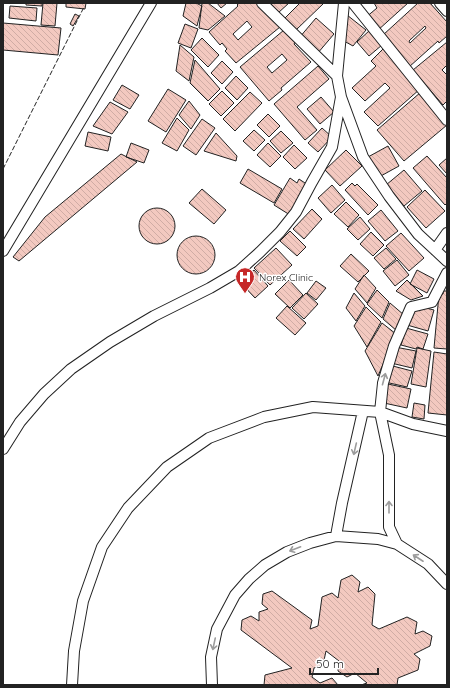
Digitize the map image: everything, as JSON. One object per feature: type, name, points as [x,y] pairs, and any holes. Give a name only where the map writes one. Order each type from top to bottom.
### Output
[{"type":"street","points":[[3,252],[151,3]]},
{"type":"street","points":[[262,3],[337,76]]},
{"type":"street","points":[[344,3],[337,76],[341,97],[363,157],[393,202],[418,234],[447,262]]},
{"type":"street","points":[[353,3],[447,120]]},
{"type":"street","points":[[440,3],[447,11]]},
{"type":"street","points":[[3,449],[20,422],[44,394],[71,369],[110,342],[154,316],[210,288],[238,271],[280,232],[296,212],[332,147],[341,97]]},
{"type":"street","points":[[435,250],[447,233]]},
{"type":"street","points":[[397,544],[389,527],[388,455],[380,412],[383,383],[394,346],[411,307],[432,302],[447,273]]},
{"type":"street","points":[[72,685],[74,651],[83,601],[102,547],[128,508],[167,467],[209,438],[264,417],[313,407],[380,412],[413,424],[447,431]]},
{"type":"street","points":[[336,536],[363,411]]},
{"type":"street","points":[[212,685],[212,657],[217,629],[235,595],[249,579],[282,555],[310,543],[336,536],[378,539],[397,544],[428,564],[447,584]]},
{"type":"building","points":[[26,3],[42,3],[42,6],[26,5]]},
{"type":"building","points":[[43,3],[57,3],[55,26],[41,25]]},
{"type":"building","points":[[66,3],[86,3],[85,9],[66,7]]},
{"type":"building","points":[[186,3],[196,3],[202,6],[197,26],[183,16]]},
{"type":"building","points":[[202,3],[208,3],[225,16],[208,30],[199,28]]},
{"type":"building","points":[[217,3],[227,3],[221,8]]},
{"type":"building","points":[[239,3],[259,3],[280,27],[236,63],[225,51],[227,49],[222,43],[220,45],[209,32],[238,6],[237,5]],"holes":[[[247,21],[252,27],[238,40],[233,34]]]},
{"type":"building","points":[[270,3],[289,3],[278,13]]},
{"type":"building","points":[[300,3],[324,3],[296,30],[285,18]]},
{"type":"building","points":[[374,3],[408,3],[377,31],[365,18],[377,8]]},
{"type":"building","points":[[418,3],[430,3],[447,22],[447,36],[439,43],[438,41],[409,67],[383,35]],"holes":[[[425,26],[426,28],[410,43],[409,41]]]},
{"type":"building","points":[[10,6],[37,8],[36,21],[9,18]]},
{"type":"building","points":[[75,14],[79,16],[73,26],[70,24]]},
{"type":"building","points":[[347,15],[366,30],[353,46],[344,41]]},
{"type":"building","points":[[316,18],[334,34],[317,54],[299,38]]},
{"type":"building","points":[[3,23],[61,28],[58,55],[3,50]]},
{"type":"building","points":[[185,24],[198,29],[191,48],[178,43]]},
{"type":"building","points":[[284,30],[295,42],[294,44],[311,62],[281,88],[282,90],[269,101],[240,67]],"holes":[[[282,54],[287,60],[272,73],[267,67]]]},
{"type":"building","points":[[370,30],[382,45],[369,56],[357,42]]},
{"type":"building","points":[[202,38],[219,55],[208,67],[191,50]]},
{"type":"building","points":[[447,42],[447,65],[442,70],[447,75],[447,101],[443,105],[413,70]]},
{"type":"building","points":[[180,45],[194,57],[189,81],[176,71]]},
{"type":"building","points":[[383,49],[420,89],[378,126],[364,112],[390,88],[385,83],[365,101],[352,88],[376,66],[371,61]]},
{"type":"building","points":[[195,60],[220,89],[208,101],[190,83]]},
{"type":"building","points":[[222,61],[233,72],[222,84],[211,73]]},
{"type":"building","points":[[318,66],[329,79],[297,107],[317,130],[305,140],[274,104]]},
{"type":"building","points":[[236,76],[248,88],[237,100],[225,88]]},
{"type":"building","points":[[122,85],[139,95],[130,109],[113,100]]},
{"type":"building","points":[[168,89],[186,100],[166,132],[148,121]]},
{"type":"building","points":[[222,91],[234,103],[221,116],[209,104]]},
{"type":"building","points":[[250,92],[262,103],[235,131],[223,119]]},
{"type":"building","points":[[421,92],[447,125],[404,161],[377,130]]},
{"type":"building","points":[[321,97],[334,112],[320,124],[307,109]]},
{"type":"building","points":[[189,101],[200,115],[191,129],[179,115]]},
{"type":"building","points":[[110,102],[128,112],[112,134],[93,126]]},
{"type":"building","points":[[268,114],[280,126],[269,137],[257,125]]},
{"type":"building","points":[[177,118],[189,130],[177,151],[162,143]]},
{"type":"building","points":[[202,119],[215,128],[196,155],[183,146]]},
{"type":"building","points":[[322,128],[332,137],[318,152],[308,143]]},
{"type":"building","points":[[254,130],[265,140],[254,151],[243,141]]},
{"type":"building","points":[[281,131],[293,143],[281,153],[270,141]]},
{"type":"building","points":[[88,132],[111,137],[108,151],[85,146]]},
{"type":"building","points":[[216,133],[237,156],[236,161],[204,151]]},
{"type":"building","points":[[131,143],[149,150],[144,163],[126,157]]},
{"type":"building","points":[[268,143],[281,156],[270,167],[257,155]]},
{"type":"building","points":[[294,145],[307,158],[295,169],[283,157]]},
{"type":"building","points":[[388,146],[399,166],[379,177],[368,157]]},
{"type":"building","points":[[346,150],[362,166],[340,186],[325,170]]},
{"type":"building","points":[[121,154],[137,162],[19,261],[13,257],[45,217]]},
{"type":"building","points":[[427,156],[447,178],[447,203],[445,205],[413,168]]},
{"type":"building","points":[[447,158],[447,174],[439,165]]},
{"type":"building","points":[[248,169],[282,189],[274,203],[240,183]]},
{"type":"building","points":[[404,170],[422,191],[404,206],[386,185]]},
{"type":"building","points":[[290,178],[297,183],[299,179],[308,185],[290,215],[274,205]]},
{"type":"building","points":[[352,183],[355,186],[357,184],[378,205],[368,215],[345,190]]},
{"type":"building","points":[[332,185],[345,200],[331,213],[318,198]]},
{"type":"building","points":[[202,189],[226,210],[214,224],[189,203]]},
{"type":"building","points":[[425,190],[445,211],[426,228],[407,207]]},
{"type":"building","points":[[346,202],[359,215],[348,227],[334,214]]},
{"type":"building","points":[[161,208],[170,213],[174,219],[174,233],[170,239],[161,244],[153,244],[144,239],[140,233],[139,222],[144,213],[150,209]]},
{"type":"building","points":[[312,209],[322,219],[304,239],[293,229]]},
{"type":"building","points":[[381,210],[398,231],[385,241],[368,221]]},
{"type":"building","points":[[360,217],[370,229],[358,240],[347,229]]},
{"type":"building","points":[[290,231],[306,247],[297,256],[280,241]]},
{"type":"building","points":[[371,232],[384,245],[373,256],[360,244]]},
{"type":"building","points":[[401,233],[424,258],[409,271],[386,246]]},
{"type":"building","points":[[196,236],[209,242],[215,255],[209,268],[196,274],[183,268],[177,255],[183,242]]},
{"type":"building","points":[[276,248],[292,265],[270,285],[254,268]]},
{"type":"building","points":[[386,248],[396,259],[384,269],[374,258]]},
{"type":"building","points":[[351,254],[369,271],[358,282],[340,266]]},
{"type":"building","points":[[397,260],[409,275],[395,286],[383,271]]},
{"type":"building","points":[[254,270],[268,286],[255,298],[240,282]]},
{"type":"building","points":[[417,270],[434,279],[427,293],[410,284]]},
{"type":"building","points":[[364,275],[376,288],[367,303],[355,289]]},
{"type":"building","points":[[289,280],[303,295],[290,308],[275,294]]},
{"type":"building","points":[[407,280],[423,296],[411,300],[396,291]]},
{"type":"building","points":[[316,281],[326,288],[316,300],[307,293]]},
{"type":"building","points":[[377,290],[389,302],[382,318],[367,304]]},
{"type":"building","points":[[443,291],[447,291],[447,349],[434,348],[439,294],[443,294]]},
{"type":"building","points":[[306,293],[318,304],[304,319],[292,308]]},
{"type":"building","points":[[354,293],[365,306],[356,321],[346,308]]},
{"type":"building","points":[[390,303],[404,315],[397,331],[383,319]]},
{"type":"building","points":[[287,306],[306,323],[295,335],[276,318]]},
{"type":"building","points":[[366,307],[381,322],[367,347],[354,326]]},
{"type":"building","points":[[412,307],[421,310],[422,307],[434,310],[428,331],[407,325]]},
{"type":"building","points":[[382,323],[396,334],[378,376],[365,351]]},
{"type":"building","points":[[406,328],[428,334],[423,349],[417,347],[416,349],[401,345]]},
{"type":"building","points":[[395,347],[416,351],[412,368],[391,363]]},
{"type":"building","points":[[417,348],[431,351],[426,387],[411,384]]},
{"type":"building","points":[[434,352],[447,354],[447,415],[428,413]]},
{"type":"building","points":[[389,365],[412,371],[407,387],[385,382]]},
{"type":"building","points":[[388,384],[411,389],[407,408],[384,403]]},
{"type":"building","points":[[414,403],[425,405],[424,419],[412,417]]},
{"type":"building","points":[[352,575],[360,582],[358,592],[368,587],[375,594],[372,625],[379,629],[407,617],[417,622],[415,634],[423,631],[432,636],[430,646],[414,654],[420,659],[418,670],[398,678],[397,685],[361,685],[367,683],[355,673],[347,677],[338,671],[339,661],[326,651],[323,665],[314,668],[312,677],[320,683],[332,678],[338,685],[264,685],[265,675],[292,668],[241,630],[242,620],[251,616],[259,621],[259,612],[268,609],[262,604],[263,594],[272,591],[312,620],[310,629],[318,626],[322,597],[332,593],[338,598],[341,580]]},
{"type":"fence","points":[[3,169],[84,7]]},
{"type":"place","name":"Norex Clinic","points":[[245,294]]}]
